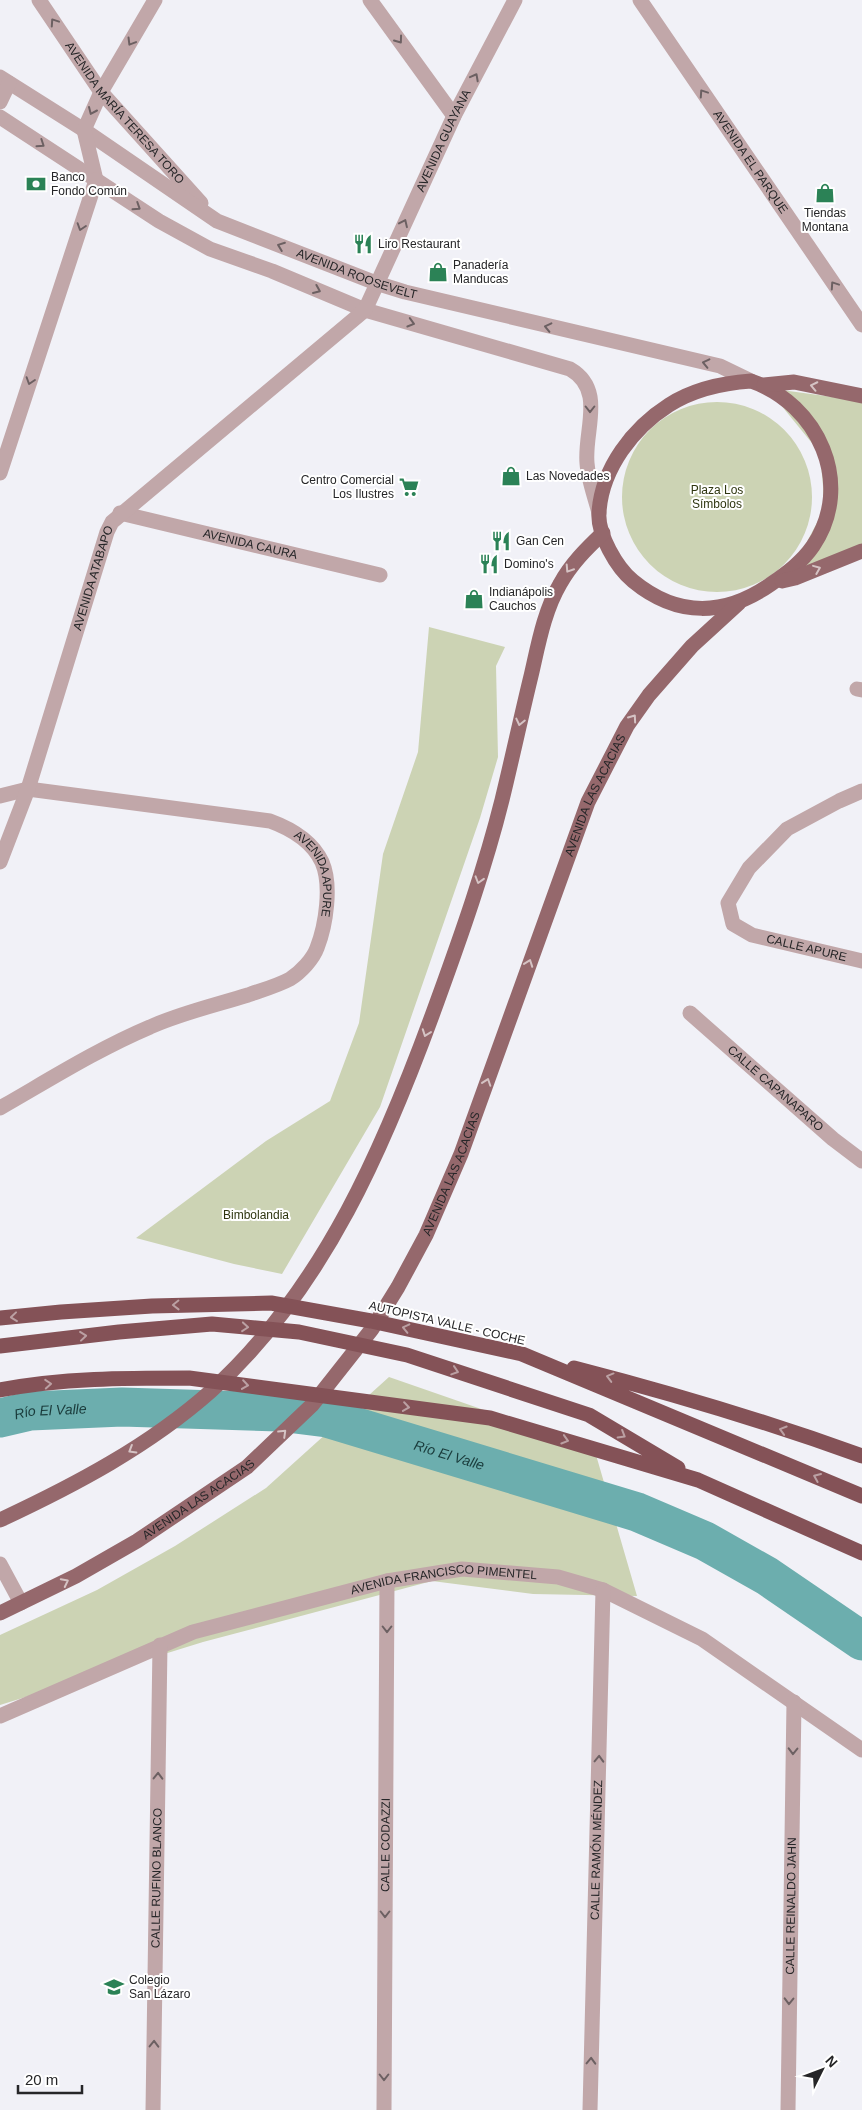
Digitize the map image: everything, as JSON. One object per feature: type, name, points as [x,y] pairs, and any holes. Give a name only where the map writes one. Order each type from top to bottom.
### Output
[{"type":"highway","name":"AUTOPISTA VALLE - COCHE","points":[[0,1318],[152,1306],[271,1303],[371,1320],[522,1354],[862,1496]]},
{"type":"highway","points":[[0,1346],[119,1332],[212,1324],[299,1332],[407,1355],[589,1415],[698,1480],[862,1553]]},
{"type":"highway","points":[[522,1354],[646,1387],[862,1456]]},
{"type":"highway","points":[[0,1390],[24,1385],[138,1378],[199,1379],[490,1418],[698,1480]]},
{"type":"main road","points":[[757,383],[782,395],[798,408],[811,424],[821,441],[827,461],[830,490],[826,519],[814,545],[795,568],[756,595],[739,603],[715,608],[691,608],[667,602],[645,591],[627,576],[612,556],[603,533],[598,513],[612,467],[627,443],[652,417],[676,401],[709,387],[730,382],[794,382],[862,396]]},
{"type":"main road","points":[[0,1520],[40,1502],[135,1448],[173,1423],[212,1390],[252,1350],[296,1295],[323,1256],[353,1201],[381,1143],[416,1062],[446,977],[480,879],[501,804],[537,649],[558,586],[576,558],[603,533]]},
{"type":"main road","points":[[771,584],[795,578],[862,552]]},
{"type":"main road","name":"AVENIDA LAS ACACIAS","points":[[0,1614],[76,1576],[137,1541],[248,1467],[312,1405],[372,1330],[426,1236],[461,1154],[588,802],[628,726],[649,695],[692,646],[739,603]]},
{"type":"street","name":"AVENIDA MARÍA TERESA TORO","points":[[39,0],[101,92],[217,221]]},
{"type":"street","points":[[0,473],[96,180],[84,130],[101,92],[156,0]]},
{"type":"street","points":[[370,0],[454,116]]},
{"type":"street","name":"AVENIDA GUAYANA","points":[[364,310],[454,116],[515,0]]},
{"type":"street","name":"AVENIDA EL PARQUE","points":[[640,0],[862,325]]},
{"type":"street","points":[[0,102],[4,80]]},
{"type":"street","name":"AVENIDA ROOSEVELT","points":[[4,80],[84,130],[217,221],[376,283],[405,292],[720,366],[757,383]]},
{"type":"street","points":[[0,117],[159,221],[210,249],[272,271],[364,310],[570,370],[579,375],[590,392],[591,411],[587,463],[598,513]]},
{"type":"street","name":"AVENIDA ATABAPO","points":[[0,862],[28,789],[107,532],[120,513],[364,310]]},
{"type":"street","name":"AVENIDA CAURA","points":[[120,513],[380,575]]},
{"type":"street","points":[[0,796],[28,789]]},
{"type":"street","name":"AVENIDA APURE","points":[[0,1108],[89,1057],[151,1026],[270,988],[291,978],[306,965],[317,949],[323,923],[328,882],[322,862],[309,844],[290,828],[270,821],[28,789]]},
{"type":"street","name":"CALLE APURE","points":[[862,791],[838,801],[788,829],[749,868],[728,903],[733,924],[752,935],[862,961]]},
{"type":"street","name":"CALLE CAPANAPARO","points":[[690,1013],[833,1139],[862,1161]]},
{"type":"street","points":[[0,1564],[22,1604]]},
{"type":"street","name":"AVENIDA FRANCISCO PIMENTEL","points":[[0,1716],[160,1645],[194,1632],[387,1581],[462,1569],[558,1577],[603,1590],[702,1639],[862,1750]]},
{"type":"street","name":"CALLE CODAZZI","points":[[384,2110],[387,1581]]},
{"type":"street","name":"CALLE RAMÓN MÉNDEZ","points":[[590,2110],[603,1590]]},
{"type":"street","name":"CALLE RUFINO BLANCO","points":[[153,2110],[160,1645]]},
{"type":"street","name":"CALLE REINALDO JAHN","points":[[788,2110],[794,1702]]},
{"type":"green space","points":[[767,388],[862,401],[862,550],[782,580],[794,567],[823,511],[823,486],[820,453]]},
{"type":"green space","name":"Plaza Los Símbolos","points":[[726,402],[754,409],[785,429],[805,460],[811,478],[811,516],[805,534],[785,565],[754,585],[736,591],[708,592],[698,591],[672,581],[656,571],[643,558],[629,534],[623,516],[622,488],[623,478],[633,452],[643,436],[656,423],[680,409],[698,403]]},
{"type":"green space","name":"Bimbolandia","points":[[429,627],[505,647],[496,666],[498,757],[480,818],[380,1107],[282,1274],[234,1264],[136,1238],[266,1141],[330,1101],[359,1023],[383,854],[418,752]]},
{"type":"green space","points":[[389,1377],[594,1448],[637,1596],[533,1594],[432,1581],[203,1642],[0,1705],[0,1635],[97,1590],[175,1546],[266,1488]]},
{"type":"waterway","name":"Río El Valle","points":[[0,1418],[30,1411],[122,1407],[279,1412],[327,1418],[637,1512],[705,1541],[767,1576],[862,1641]]},
{"type":"place","name":"Banco Fondo Común","points":[[36,184]]},
{"type":"place","name":"Tiendas Montana","points":[[825,193]]},
{"type":"place","name":"Liro Restaurant","points":[[363,244]]},
{"type":"place","name":"Panadería Manducas","points":[[438,272]]},
{"type":"place","name":"Las Novedades","points":[[511,476]]},
{"type":"place","name":"Centro Comercial Los Ilustres","points":[[409,487]]},
{"type":"place","name":"Gan Cen","points":[[501,541]]},
{"type":"place","name":"Domino's","points":[[489,564]]},
{"type":"place","name":"Indianápolis Cauchos","points":[[474,599]]},
{"type":"place","name":"Colegio San Lázaro","points":[[114,1987]]}]
